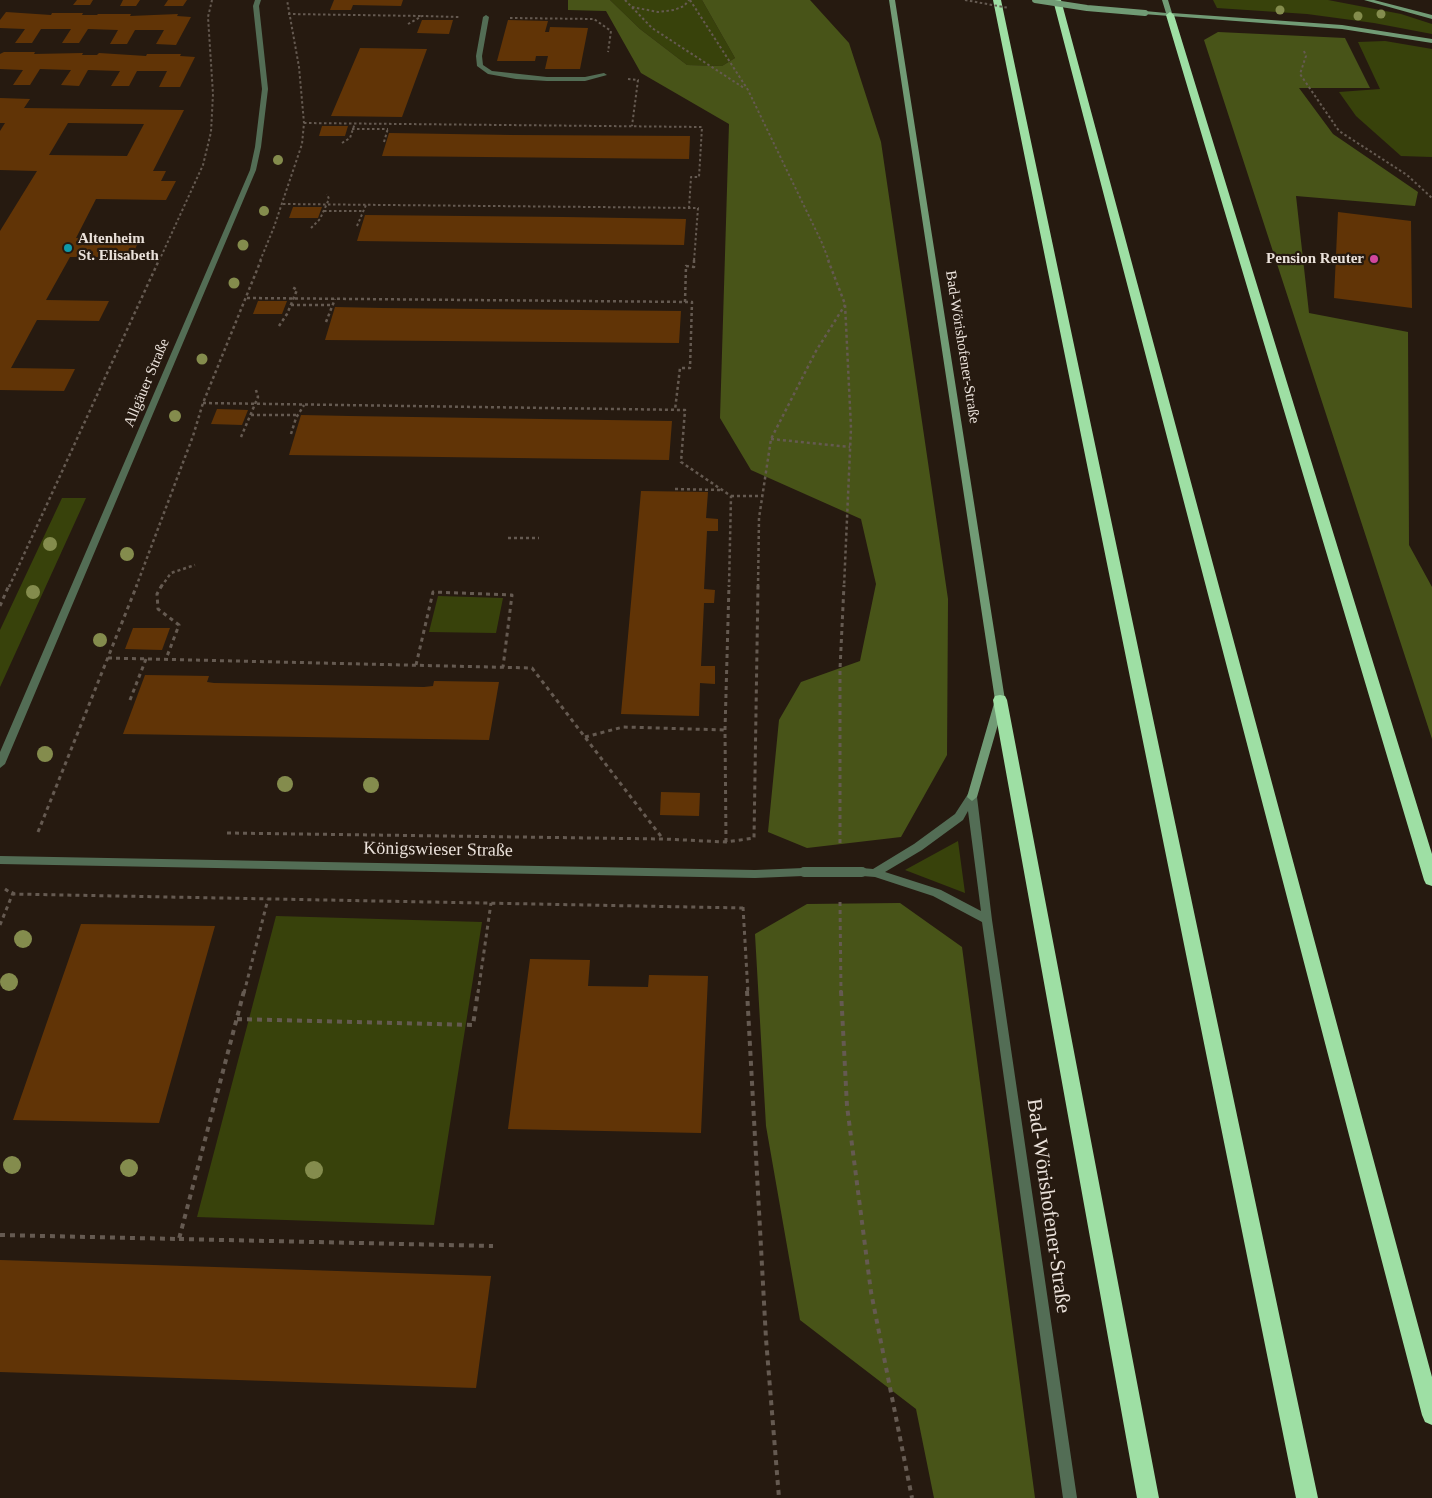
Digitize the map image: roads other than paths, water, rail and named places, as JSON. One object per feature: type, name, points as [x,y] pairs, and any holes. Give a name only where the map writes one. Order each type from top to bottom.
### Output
[{"type":"highway","points":[[997,0],[1307,1498]]},
{"type":"highway","points":[[1057,0],[1432,1415]]},
{"type":"highway","points":[[1170,15],[1432,880]]},
{"type":"highway","points":[[1000,700],[1148,1498]]},
{"type":"main road","name":"Bad-Wörishofener-Straße","points":[[892,0],[1000,700]]},
{"type":"main road","points":[[1034,0],[1046,0]]},
{"type":"main road","points":[[1034,0],[1087,8],[1342,28],[1432,41]]},
{"type":"main road","points":[[1164,0],[1170,15]]},
{"type":"main road","points":[[1367,0],[1432,17]]},
{"type":"main road","points":[[972,798],[1000,700]]},
{"type":"street","name":"Allgäuer Straße","points":[[0,764],[253,170],[258,147],[265,89],[256,6],[258,0]]},
{"type":"street","points":[[486,17],[479,56],[480,66],[490,73],[547,79],[585,79],[604,75]]},
{"type":"street","points":[[875,873],[918,847],[959,817],[972,798]]},
{"type":"street","name":"Bad-Wörishofener-Straße","points":[[972,798],[987,920],[1070,1498]]},
{"type":"street","name":"Königswieser Straße","points":[[0,860],[755,874],[862,872],[875,873],[937,893],[987,920]]},
{"type":"place","name":"Altenheim St. Elisabeth","points":[[68,248]]},
{"type":"place","name":"Pension Reuter","points":[[1374,259]]}]
